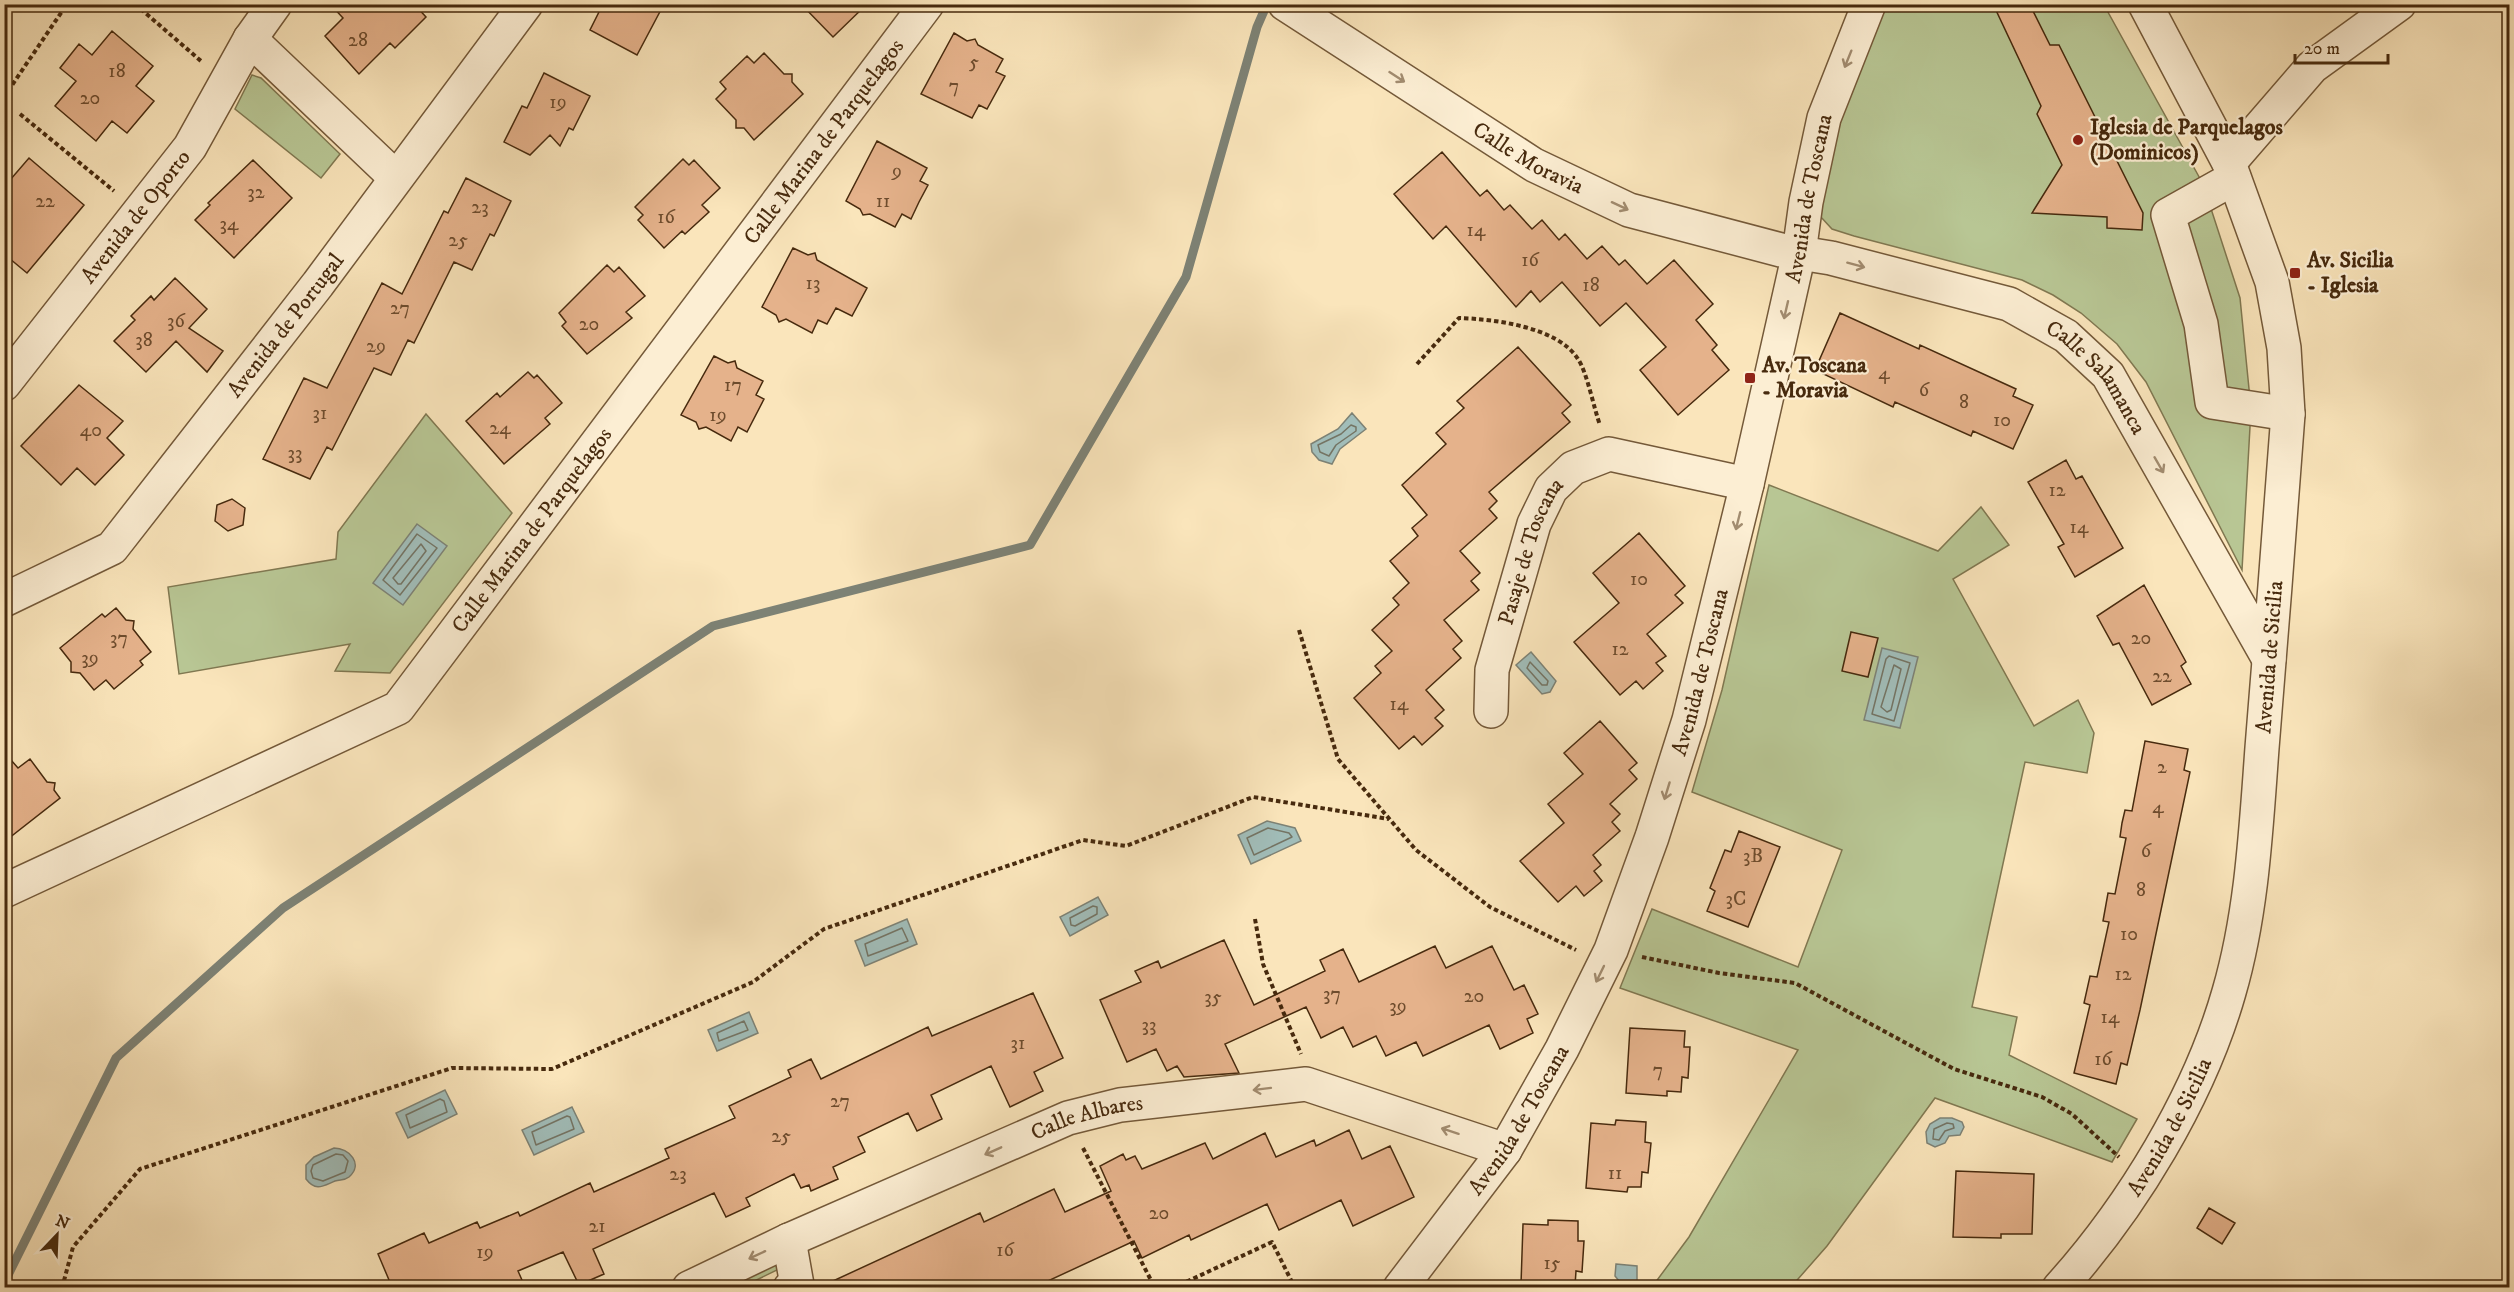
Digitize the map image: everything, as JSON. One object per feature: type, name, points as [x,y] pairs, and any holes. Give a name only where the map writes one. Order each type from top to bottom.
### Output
[{"type":"street","name":"Avenida de Oporto","points":[[4,384],[190,147],[250,39],[275,4]]},
{"type":"street","name":"Avenida de Portugal","points":[[4,600],[112,548],[318,284],[395,177],[526,4]]},
{"type":"street","name":"Calle Marina de Parquelagos","points":[[4,891],[398,708],[927,4]]},
{"type":"street","name":"Calle Moravia","points":[[1285,4],[1534,165],[1629,210],[1799,253]]},
{"type":"street","name":"Avenida de Toscana","points":[[1400,1287],[1505,1150],[1562,1049],[1611,950],[1652,837],[1689,720],[1747,484],[1799,253],[1806,202],[1824,118],[1869,4]]},
{"type":"street","name":"Avenida de Sicilia","points":[[2059,1287],[2082,1262],[2143,1180],[2208,1048],[2229,991],[2251,883],[2288,414],[2284,348],[2272,282],[2232,170],[2145,4]]},
{"type":"street","points":[[2288,414],[2212,402],[2201,324],[2168,215],[2232,170],[2312,67],[2399,4]]},
{"type":"street","points":[[250,39],[395,177]]},
{"type":"street","name":"Calle Salamanca","points":[[1799,253],[1832,258],[2009,304],[2066,336],[2108,375],[2270,659]]},
{"type":"street","points":[[1609,454],[1747,484]]},
{"type":"street","name":"Pasaje de Toscana","points":[[1491,711],[1492,670],[1534,524],[1551,489],[1573,468],[1609,454]]},
{"type":"street","name":"Calle Albares","points":[[688,1287],[789,1240],[1068,1118],[1120,1105],[1306,1084],[1505,1150]]},
{"type":"street","points":[[789,1240],[797,1285],[790,1287]]},
{"type":"path","points":[[4,97],[67,4]]},
{"type":"path","points":[[135,4],[225,82]]},
{"type":"path","points":[[20,114],[139,211]]},
{"type":"path","points":[[1417,364],[1459,318],[1483,318],[1551,334],[1578,358],[1609,454]]},
{"type":"path","points":[[1299,630],[1338,759],[1416,850],[1490,907],[1579,951],[1611,950],[1719,973],[1795,983],[1954,1069],[2042,1097],[2072,1114],[2143,1180]]},
{"type":"path","points":[[62,1287],[73,1247],[140,1169],[452,1068],[552,1069],[753,982],[824,929],[1083,840],[1126,846],[1253,797],[1389,819]]},
{"type":"path","points":[[1255,919],[1263,964],[1301,1055],[1306,1084]]},
{"type":"path","points":[[1068,1118],[1155,1287]]},
{"type":"path","points":[[1173,1287],[1272,1242],[1295,1287]]},
{"type":"green space","points":[[1879,5],[2104,5],[2203,184],[2240,298],[2251,409],[2242,570],[2146,382],[2117,344],[2081,313],[2053,295],[2022,280],[1854,236],[1832,229],[1820,216],[1829,133]]},
{"type":"green space","points":[[252,75],[261,78],[340,154],[321,178],[235,109]]},
{"type":"green space","points":[[426,414],[512,513],[390,673],[335,671],[350,644],[179,674],[168,587],[336,559],[338,532]]},
{"type":"green space","points":[[1769,485],[1938,551],[1981,507],[2009,545],[1953,579],[2034,726],[2078,700],[2094,733],[2087,773],[2025,762],[1972,1007],[2017,1017],[2009,1055],[2137,1119],[2112,1162],[1935,1098],[1827,1246],[1791,1287],[1652,1287],[1689,1237],[1798,1050],[1620,988],[1652,909],[1798,967],[1842,850],[1692,792],[1722,690]]},
{"type":"green space","points":[[775,1261],[779,1267],[777,1270],[742,1287],[729,1288]]},
{"type":"water","points":[[1352,413],[1366,429],[1340,449],[1332,464],[1319,460],[1312,452],[1311,444],[1338,429]]},
{"type":"water","points":[[417,524],[447,546],[403,605],[373,583]]},
{"type":"water","points":[[1882,648],[1918,657],[1900,728],[1864,720]]},
{"type":"water","points":[[1531,652],[1556,681],[1550,692],[1542,694],[1516,665]]},
{"type":"water","points":[[1267,821],[1295,828],[1301,841],[1251,864],[1238,835]]},
{"type":"water","points":[[1098,897],[1108,915],[1070,936],[1060,917]]},
{"type":"water","points":[[907,919],[917,944],[865,966],[855,941]]},
{"type":"water","points":[[749,1012],[758,1033],[717,1051],[708,1030]]},
{"type":"water","points":[[445,1090],[457,1114],[408,1138],[396,1113]]},
{"type":"water","points":[[572,1107],[584,1132],[534,1155],[522,1130]]},
{"type":"water","points":[[1940,1118],[1952,1118],[1962,1122],[1964,1127],[1960,1135],[1949,1136],[1945,1143],[1935,1147],[1927,1143],[1926,1132],[1930,1124]]},
{"type":"water","points":[[334,1148],[345,1151],[353,1158],[355,1167],[353,1172],[345,1179],[320,1187],[313,1186],[306,1179],[306,1165],[314,1157]]},
{"type":"water","points":[[1616,1264],[1637,1266],[1637,1287],[1624,1287],[1615,1276]]},
{"type":"building","points":[[330,4],[414,4],[426,17],[395,48],[390,43],[359,74],[325,36],[343,18]]},
{"type":"building","points":[[603,4],[664,4],[637,55],[590,30]]},
{"type":"building","points":[[801,4],[867,4],[833,37]]},
{"type":"building","name":"Iglesia de Parquelagos (Dominicos)","points":[[1994,6],[2031,7],[2050,45],[2059,45],[2143,213],[2142,230],[2107,228],[2107,217],[2032,213],[2062,165],[2037,114],[2041,106]]},
{"type":"building","points":[[112,31],[153,66],[136,86],[154,101],[127,133],[112,121],[96,141],[55,106],[76,81],[60,68],[79,44],[92,55]]},
{"type":"building","points":[[954,33],[967,41],[975,39],[978,45],[1003,59],[996,72],[1005,76],[987,109],[979,105],[972,118],[921,94]]},
{"type":"building","points":[[764,53],[784,74],[792,74],[792,82],[803,94],[754,140],[744,128],[736,128],[736,120],[716,99],[726,89],[720,82],[747,56],[754,63]]},
{"type":"building","points":[[544,73],[590,96],[573,130],[569,128],[560,146],[550,135],[530,155],[504,142],[522,106],[527,108]]},
{"type":"building","points":[[877,141],[927,168],[920,181],[928,185],[911,219],[902,214],[895,227],[870,214],[863,215],[860,209],[846,201]]},
{"type":"building","points":[[1442,152],[1480,196],[1487,190],[1504,210],[1510,205],[1532,229],[1542,220],[1559,240],[1565,234],[1587,259],[1602,246],[1619,265],[1625,260],[1647,284],[1674,260],[1713,304],[1696,320],[1717,345],[1712,350],[1729,370],[1678,415],[1640,370],[1666,347],[1626,303],[1600,326],[1562,282],[1540,302],[1531,291],[1516,307],[1446,226],[1433,239],[1394,194]]},
{"type":"building","points":[[29,158],[84,205],[27,273],[4,254],[4,187]]},
{"type":"building","points":[[683,159],[689,165],[694,160],[720,188],[702,205],[709,212],[685,234],[682,231],[664,248],[638,220],[643,215],[635,207]]},
{"type":"building","points":[[253,160],[292,198],[234,258],[195,220],[210,205],[208,203]]},
{"type":"building","points":[[466,178],[511,201],[494,236],[490,234],[472,270],[454,262],[414,343],[408,340],[391,375],[374,368],[332,450],[327,447],[310,479],[263,459],[304,378],[327,388],[382,283],[402,294],[444,211],[448,213]]},
{"type":"building","points":[[793,248],[808,255],[815,253],[817,260],[867,288],[852,316],[836,308],[827,324],[818,320],[812,333],[786,319],[779,322],[776,315],[762,307]]},
{"type":"building","points":[[607,265],[614,272],[619,267],[645,296],[626,312],[632,318],[587,354],[562,326],[566,322],[559,313]]},
{"type":"building","points":[[175,278],[207,309],[189,328],[223,351],[207,372],[176,341],[146,372],[114,341],[135,320],[131,316],[151,296],[154,300]]},
{"type":"building","points":[[1840,313],[1919,349],[1920,345],[2016,389],[2013,396],[2033,405],[2013,449],[1973,431],[1971,436],[1895,402],[1893,407],[1815,370]]},
{"type":"building","points":[[1518,347],[1571,405],[1562,413],[1570,422],[1489,492],[1497,501],[1489,509],[1497,518],[1460,551],[1480,573],[1471,581],[1479,590],[1444,620],[1462,641],[1453,649],[1461,658],[1426,690],[1444,710],[1435,718],[1443,726],[1422,745],[1414,736],[1399,749],[1354,698],[1381,673],[1375,666],[1392,651],[1372,630],[1399,605],[1393,598],[1409,583],[1390,561],[1418,536],[1412,528],[1427,515],[1402,485],[1446,444],[1436,433],[1464,408],[1457,401]]},
{"type":"building","points":[[714,356],[728,363],[735,361],[737,368],[763,381],[756,395],[764,399],[747,432],[738,427],[731,441],[706,427],[699,429],[696,422],[681,415]]},
{"type":"building","points":[[528,372],[534,378],[537,375],[562,403],[545,418],[550,424],[504,464],[466,421],[497,393],[500,397]]},
{"type":"building","points":[[79,385],[123,421],[107,438],[124,455],[95,485],[77,468],[61,485],[21,446]]},
{"type":"building","points":[[2066,460],[2076,479],[2082,476],[2123,548],[2075,577],[2058,547],[2064,544],[2028,482]]},
{"type":"building","points":[[232,499],[245,508],[243,525],[228,531],[215,521],[217,505]]},
{"type":"building","points":[[1639,533],[1685,586],[1675,595],[1683,603],[1647,634],[1666,656],[1656,663],[1663,671],[1643,689],[1636,681],[1620,695],[1574,642],[1619,603],[1593,573]]},
{"type":"building","points":[[2144,585],[2186,662],[2181,666],[2191,684],[2152,705],[2119,643],[2113,645],[2097,616]]},
{"type":"building","points":[[116,608],[126,620],[134,621],[133,629],[151,652],[140,661],[143,665],[114,689],[106,680],[94,690],[80,673],[71,672],[71,662],[60,648],[102,614],[105,617]]},
{"type":"building","points":[[1851,632],[1878,638],[1868,677],[1842,671]]},
{"type":"building","points":[[1600,721],[1637,763],[1629,770],[1637,779],[1610,804],[1620,814],[1612,822],[1620,831],[1593,855],[1601,865],[1594,871],[1602,881],[1584,896],[1576,886],[1558,902],[1520,861],[1564,823],[1548,804],[1583,774],[1564,753]]},
{"type":"building","points":[[2145,741],[2188,749],[2184,770],[2190,772],[2127,1065],[2121,1063],[2116,1084],[2074,1073],[2090,1005],[2084,1003],[2090,976],[2097,977],[2109,922],[2103,921],[2108,893],[2115,894],[2126,838],[2120,837],[2122,823],[2125,810],[2132,811]]},
{"type":"building","points":[[4,752],[18,768],[30,759],[47,782],[55,783],[54,790],[60,798],[4,842]]},
{"type":"building","points":[[1739,831],[1780,847],[1748,927],[1707,911],[1715,891],[1710,888],[1725,850],[1731,852]]},
{"type":"building","points":[[1224,940],[1254,1005],[1325,971],[1320,960],[1343,949],[1359,982],[1435,946],[1446,968],[1492,946],[1514,990],[1524,985],[1538,1014],[1527,1019],[1533,1033],[1500,1049],[1489,1025],[1423,1056],[1416,1042],[1386,1056],[1376,1036],[1353,1047],[1343,1027],[1321,1038],[1306,1007],[1225,1044],[1239,1073],[1184,1077],[1177,1066],[1167,1071],[1156,1049],[1127,1062],[1100,1000],[1141,982],[1135,971],[1158,961],[1161,968]]},
{"type":"building","points":[[1033,993],[1063,1058],[1034,1072],[1043,1091],[1010,1107],[991,1066],[931,1095],[942,1119],[917,1131],[908,1113],[858,1137],[865,1152],[833,1167],[838,1179],[811,1191],[809,1185],[801,1188],[794,1174],[746,1198],[750,1206],[726,1217],[714,1193],[593,1249],[604,1274],[579,1285],[563,1252],[518,1271],[522,1280],[504,1287],[392,1287],[378,1254],[424,1233],[429,1243],[477,1222],[480,1228],[518,1212],[520,1216],[590,1183],[594,1192],[669,1158],[665,1149],[735,1118],[729,1106],[791,1077],[788,1070],[811,1059],[821,1079],[928,1027],[932,1036]]},
{"type":"building","points":[[1630,1028],[1685,1031],[1684,1047],[1690,1047],[1689,1063],[1688,1078],[1682,1077],[1681,1092],[1667,1091],[1667,1096],[1626,1093]]},
{"type":"building","points":[[1616,1120],[1646,1122],[1645,1142],[1651,1143],[1648,1173],[1642,1172],[1641,1187],[1628,1187],[1627,1192],[1586,1188],[1591,1123],[1615,1125]]},
{"type":"building","points":[[1349,1130],[1362,1159],[1390,1146],[1414,1197],[1353,1226],[1341,1200],[1279,1230],[1267,1204],[1191,1240],[1189,1235],[1142,1258],[1134,1241],[1035,1287],[820,1287],[980,1213],[984,1222],[1054,1189],[1065,1212],[1111,1191],[1100,1166],[1123,1154],[1126,1160],[1135,1156],[1142,1169],[1205,1143],[1213,1159],[1265,1133],[1276,1157],[1314,1140],[1316,1146]]},
{"type":"building","points":[[1956,1171],[2034,1174],[2032,1234],[2001,1234],[2001,1238],[1953,1237]]},
{"type":"building","points":[[2209,1208],[2235,1223],[2222,1244],[2197,1228]]},
{"type":"building","points":[[1548,1220],[1578,1221],[1578,1241],[1584,1241],[1582,1272],[1576,1271],[1575,1286],[1521,1284],[1523,1224],[1548,1225]]},
{"type":"waterway","points":[[4,1283],[116,1058],[283,908],[713,626],[1030,545],[1186,277],[1257,27],[1267,4]]},
{"type":"place","name":"Iglesia de Parquelagos (Dominicos)","points":[[2078,140]]},
{"type":"place","name":"Av. Sicilia - Iglesia","points":[[2295,273]]},
{"type":"place","name":"Av. Toscana - Moravia","points":[[1750,378]]}]
